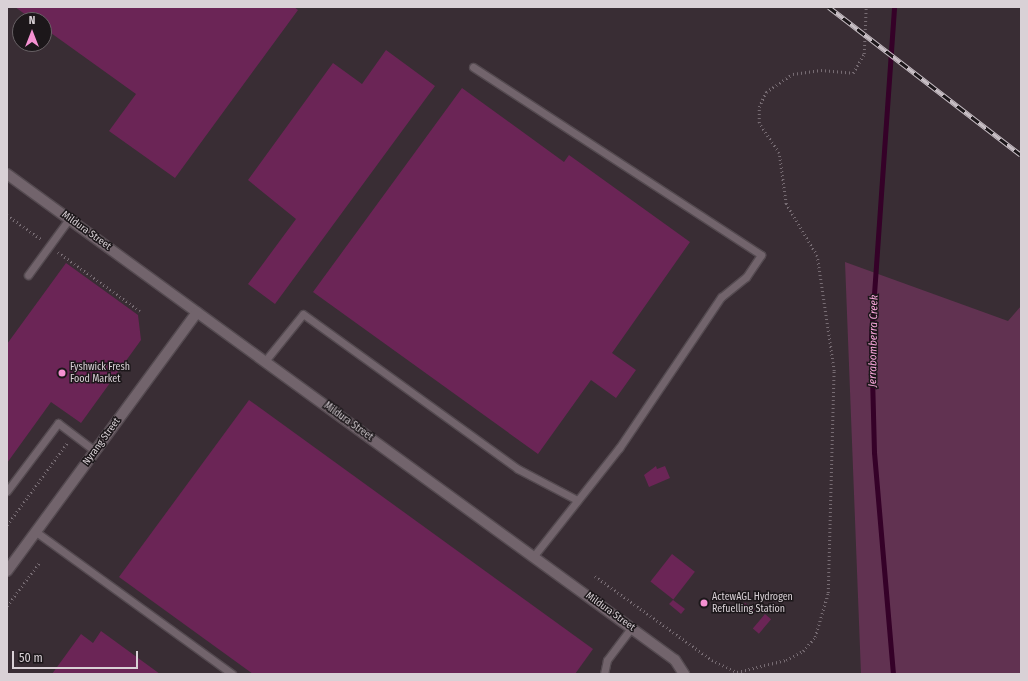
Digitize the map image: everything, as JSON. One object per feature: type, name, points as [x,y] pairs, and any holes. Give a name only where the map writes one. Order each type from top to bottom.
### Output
[{"type":"street","name":"Mildura Street","points":[[7,174],[675,660],[684,674]]},
{"type":"street","name":"Nyrang Street","points":[[7,571],[197,312]]},
{"type":"lane","points":[[473,67],[761,255],[746,277],[721,297],[618,448],[533,557]]},
{"type":"lane","points":[[28,275],[69,219]]},
{"type":"lane","points":[[265,361],[303,314],[518,469],[577,500]]},
{"type":"lane","points":[[7,491],[58,423],[95,451]]},
{"type":"lane","points":[[36,532],[232,674]]},
{"type":"lane","points":[[604,674],[607,660],[631,628]]},
{"type":"path","points":[[595,576],[712,660],[737,672],[786,660],[803,651],[815,637],[828,593],[834,371],[817,256],[786,204],[779,153],[759,123],[759,107],[766,92],[793,74],[821,70],[853,73],[864,54],[866,7]]},
{"type":"path","points":[[7,215],[140,311]]},
{"type":"path","points":[[7,526],[73,434]]},
{"type":"path","points":[[7,606],[39,563]]},
{"type":"shaded area","points":[[845,262],[1008,321],[1021,306],[1021,674],[861,674]]},
{"type":"building","points":[[15,7],[294,7],[298,10],[175,178],[109,131],[136,94],[52,34],[52,12],[22,12]]},
{"type":"building","points":[[386,50],[435,86],[275,304],[248,284],[296,219],[248,180],[333,63],[362,84]]},
{"type":"building","points":[[462,88],[564,162],[569,155],[690,242],[612,353],[636,370],[616,398],[591,380],[538,454],[313,292]]},
{"type":"building","name":"Fyshwick Fresh Food Market","points":[[66,263],[138,315],[141,340],[81,423],[51,402],[7,463],[7,344]]},
{"type":"building","points":[[249,400],[593,649],[575,674],[253,674],[119,577]]},
{"type":"building","points":[[656,466],[657,469],[665,466],[670,478],[649,487],[644,475]]},
{"type":"building","points":[[672,554],[695,572],[673,599],[650,582]]},
{"type":"building","points":[[673,600],[685,609],[681,614],[669,604]]},
{"type":"building","points":[[745,603],[755,610],[751,615],[742,608]]},
{"type":"building","points":[[765,614],[771,619],[759,634],[753,629]]},
{"type":"building","points":[[101,631],[160,674],[52,674],[81,634],[93,643]]},
{"type":"waterway","name":"Jerrabomberra Creek","points":[[893,674],[874,452],[871,337],[894,7]]},
{"type":"railway","points":[[829,7],[1021,155]]},
{"type":"place","name":"Fyshwick Fresh Food Market","points":[[62,373]]},
{"type":"place","name":"ActewAGL Hydrogen Refuelling Station","points":[[704,603]]}]
